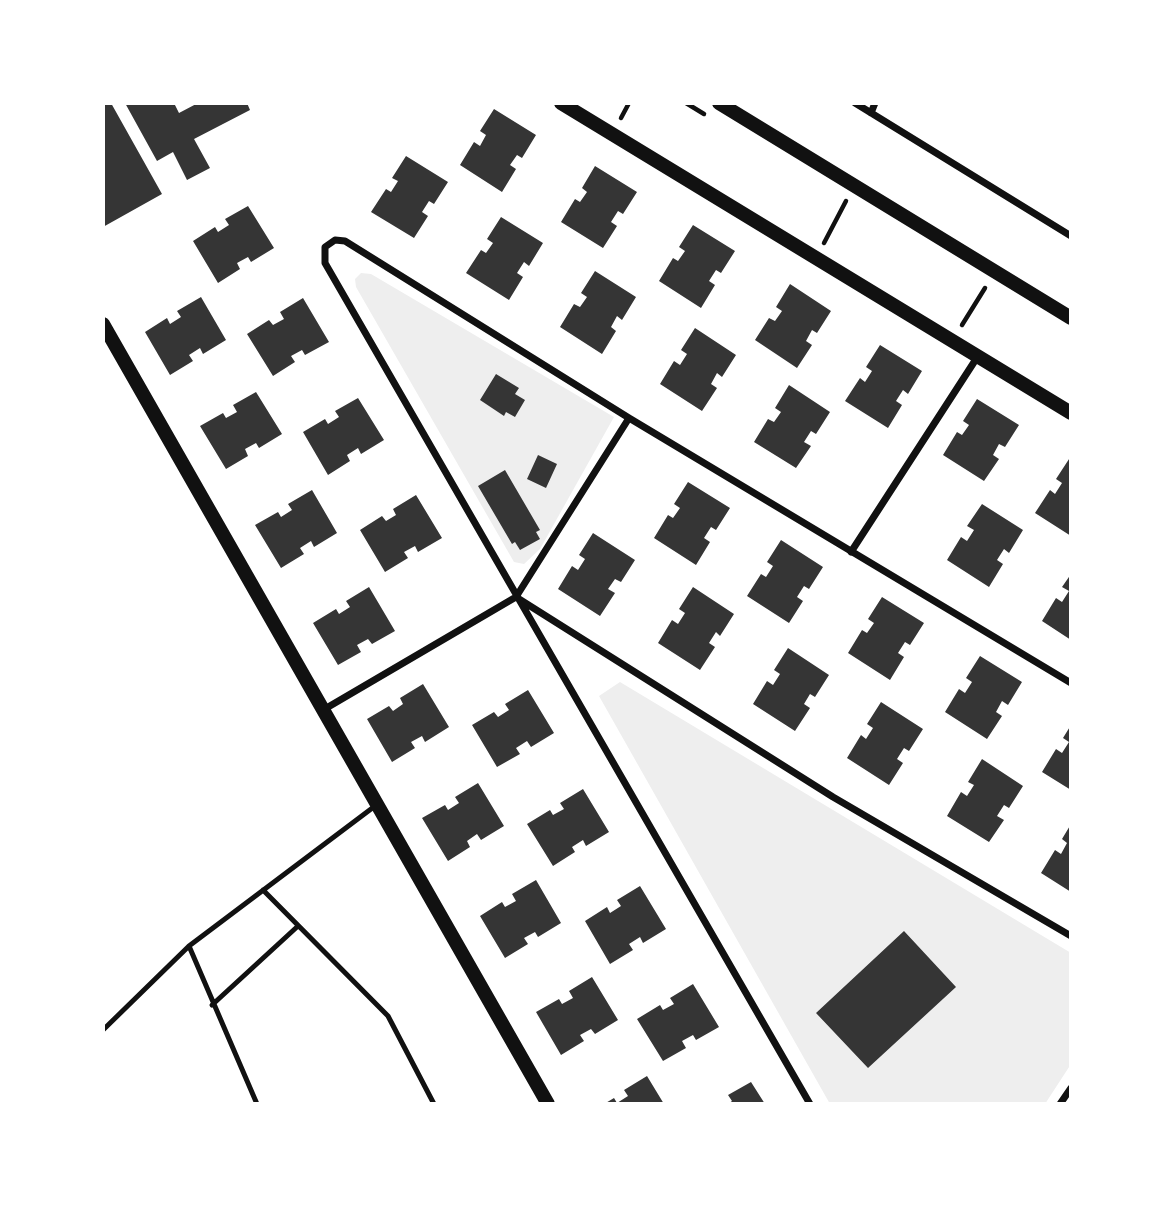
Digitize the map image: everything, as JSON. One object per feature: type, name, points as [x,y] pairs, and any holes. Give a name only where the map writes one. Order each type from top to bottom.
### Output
[{"type":"main road","points":[[561,103],[1071,412]]},
{"type":"main road","points":[[719,103],[1071,318]]},
{"type":"main road","points":[[103,324],[548,1104]]},
{"type":"street","points":[[855,103],[1071,236]]},
{"type":"street","points":[[871,113],[875,103]]},
{"type":"street","points":[[810,1104],[325,263],[325,247],[335,240],[345,241],[629,418],[1071,683]]},
{"type":"street","points":[[851,552],[978,356]]},
{"type":"street","points":[[323,711],[516,597],[629,418]]},
{"type":"street","points":[[516,597],[833,797],[1071,936]]},
{"type":"street","points":[[1060,1104],[1071,1088]]},
{"type":"lane","points":[[103,1030],[189,946],[377,804]]},
{"type":"lane","points":[[263,890],[388,1016],[434,1104]]},
{"type":"lane","points":[[212,1005],[298,926]]},
{"type":"lane","points":[[189,946],[212,1005],[257,1104]]},
{"type":"path","points":[[815,258],[850,195]]},
{"type":"path","points":[[975,305],[986,287]]},
{"type":"shaded area","points":[[361,273],[371,274],[614,417],[540,549],[524,564],[514,562],[356,287],[355,279]]},
{"type":"shaded area","points":[[620,682],[1071,953],[1071,1064],[1045,1104],[830,1104],[599,696]]},
{"type":"building","points":[[103,103],[111,103],[162,194],[103,227]]},
{"type":"building","points":[[125,103],[174,103],[179,113],[198,103],[247,103],[250,110],[194,139],[210,168],[187,180],[173,152],[157,161]]},
{"type":"building","points":[[494,109],[536,135],[522,158],[517,155],[510,165],[516,169],[502,192],[460,165],[474,142],[480,146],[486,135],[480,131]]},
{"type":"building","points":[[406,156],[448,182],[434,204],[429,201],[422,212],[428,216],[414,238],[371,212],[386,189],[391,192],[398,181],[392,178]]},
{"type":"building","points":[[595,166],[637,192],[623,214],[618,211],[611,222],[617,226],[603,248],[561,222],[575,199],[580,202],[587,192],[582,188]]},
{"type":"building","points":[[248,206],[274,248],[251,262],[248,257],[237,263],[240,269],[218,283],[193,241],[215,227],[218,232],[229,225],[225,219]]},
{"type":"building","points":[[501,217],[543,243],[529,266],[524,262],[517,273],[523,277],[509,300],[466,273],[481,250],[486,253],[493,243],[487,239]]},
{"type":"building","points":[[693,225],[735,251],[721,273],[716,270],[709,281],[715,285],[701,308],[659,281],[673,258],[678,261],[685,251],[679,247]]},
{"type":"building","points":[[595,271],[636,297],[622,320],[617,316],[611,327],[616,331],[602,354],[560,327],[574,304],[580,307],[587,297],[581,293]]},
{"type":"building","points":[[790,284],[831,311],[817,333],[812,330],[806,341],[812,345],[797,368],[755,340],[769,318],[775,321],[782,311],[776,307]]},
{"type":"building","points":[[201,297],[226,340],[203,354],[200,348],[189,355],[193,361],[170,375],[145,332],[167,318],[170,324],[181,317],[177,311]]},
{"type":"building","points":[[303,298],[329,342],[305,355],[302,350],[291,356],[295,362],[273,376],[247,334],[269,320],[273,325],[284,319],[280,312]]},
{"type":"building","points":[[695,328],[736,355],[722,377],[717,373],[711,384],[717,388],[702,411],[660,384],[674,361],[680,365],[687,354],[681,350]]},
{"type":"building","points":[[880,345],[922,371],[908,394],[903,390],[896,401],[902,405],[888,428],[845,401],[860,378],[865,382],[872,371],[866,367]]},
{"type":"building","points":[[496,374],[519,388],[515,394],[525,400],[515,417],[506,412],[504,416],[480,400]]},
{"type":"building","points":[[789,385],[830,412],[816,434],[811,431],[804,442],[811,446],[796,468],[754,442],[768,419],[774,422],[781,412],[775,408]]},
{"type":"building","points":[[256,392],[282,434],[259,448],[256,443],[245,449],[248,456],[226,469],[200,426],[223,413],[226,418],[237,412],[233,405]]},
{"type":"building","points":[[358,398],[384,440],[361,454],[358,448],[347,455],[350,461],[328,475],[303,432],[325,419],[328,424],[339,417],[335,411]]},
{"type":"building","points":[[977,399],[1019,425],[1005,447],[999,444],[993,455],[999,459],[984,481],[943,455],[957,432],[962,435],[969,425],[963,421]]},
{"type":"building","points":[[538,455],[557,464],[546,488],[527,479]]},
{"type":"building","points":[[1071,456],[1071,536],[1035,513],[1050,490],[1055,494],[1062,483],[1056,479]]},
{"type":"building","points":[[505,470],[540,530],[536,532],[540,539],[520,550],[515,542],[512,544],[478,486]]},
{"type":"building","points":[[688,482],[730,508],[716,530],[711,527],[704,538],[710,542],[696,565],[654,538],[668,515],[673,518],[680,508],[674,504]]},
{"type":"building","points":[[312,490],[337,533],[314,547],[311,541],[300,548],[304,554],[281,568],[255,525],[278,512],[281,517],[292,510],[288,504]]},
{"type":"building","points":[[416,495],[442,538],[418,552],[415,546],[404,552],[408,558],[385,572],[360,530],[382,516],[386,521],[396,515],[393,509]]},
{"type":"building","points":[[982,504],[1023,530],[1009,553],[1004,549],[997,560],[1003,564],[989,587],[947,560],[961,537],[967,541],[974,530],[967,526]]},
{"type":"building","points":[[593,533],[635,560],[621,582],[615,579],[608,589],[615,593],[600,616],[558,589],[572,566],[578,570],[585,559],[579,555]]},
{"type":"building","points":[[781,540],[823,567],[809,589],[804,586],[797,597],[803,601],[789,623],[747,596],[761,574],[766,577],[773,566],[767,562]]},
{"type":"building","points":[[1071,574],[1071,640],[1042,621],[1056,598],[1062,602],[1069,591],[1062,587]]},
{"type":"building","points":[[369,587],[395,631],[372,644],[368,639],[357,645],[361,652],[338,665],[313,623],[336,609],[339,614],[350,607],[346,601]]},
{"type":"building","points":[[693,587],[734,614],[720,636],[716,632],[709,643],[715,647],[700,670],[658,643],[672,620],[678,624],[685,613],[679,609]]},
{"type":"building","points":[[882,597],[924,623],[910,645],[905,642],[898,653],[904,657],[890,680],[848,653],[862,630],[867,633],[874,623],[868,619]]},
{"type":"building","points":[[788,648],[829,675],[815,697],[810,694],[804,704],[810,708],[795,731],[753,704],[767,681],[773,685],[780,674],[774,670]]},
{"type":"building","points":[[980,656],[1022,682],[1008,705],[1002,701],[996,712],[1002,716],[987,739],[945,712],[959,689],[965,693],[972,682],[966,678]]},
{"type":"building","points":[[423,684],[449,727],[425,742],[422,736],[411,742],[415,748],[392,762],[367,719],[389,706],[393,711],[403,704],[400,698]]},
{"type":"building","points":[[528,690],[554,733],[531,747],[527,741],[516,748],[520,754],[497,767],[472,725],[494,712],[498,717],[509,710],[505,704]]},
{"type":"building","points":[[881,702],[923,729],[909,751],[904,748],[897,759],[903,763],[889,785],[847,758],[861,735],[866,739],[873,728],[867,724]]},
{"type":"building","points":[[1071,725],[1071,790],[1042,772],[1056,749],[1062,753],[1069,742],[1063,738]]},
{"type":"building","points":[[982,759],[1023,786],[1009,808],[1004,805],[997,816],[1004,820],[989,842],[947,816],[961,792],[967,796],[974,785],[968,782]]},
{"type":"building","points":[[478,783],[504,826],[481,840],[477,834],[467,841],[470,847],[448,861],[422,818],[445,805],[448,810],[459,803],[455,797]]},
{"type":"building","points":[[583,789],[609,832],[586,846],[583,840],[572,847],[575,852],[553,866],[527,824],[550,810],[553,815],[564,809],[560,803]]},
{"type":"building","points":[[1071,824],[1071,892],[1041,873],[1055,850],[1061,854],[1067,843],[1062,839]]},
{"type":"building","points":[[536,880],[561,923],[538,937],[535,932],[524,938],[528,944],[505,958],[480,916],[502,902],[505,907],[516,901],[512,894]]},
{"type":"building","points":[[640,886],[666,929],[643,943],[640,937],[629,944],[633,950],[610,964],[585,921],[607,907],[610,913],[621,906],[617,900]]},
{"type":"building","points":[[904,931],[956,987],[868,1068],[816,1013]]},
{"type":"building","points":[[592,977],[618,1020],[595,1034],[591,1029],[580,1035],[584,1041],[561,1055],[536,1012],[559,999],[562,1004],[573,998],[569,991]]},
{"type":"building","points":[[693,984],[719,1027],[696,1040],[693,1035],[682,1041],[686,1048],[663,1061],[637,1019],[660,1005],[663,1010],[674,1004],[670,998]]},
{"type":"building","points":[[647,1076],[664,1104],[604,1104],[614,1098],[617,1103],[628,1096],[624,1090]]},
{"type":"building","points":[[751,1082],[765,1104],[728,1104],[732,1101],[728,1095]]}]
